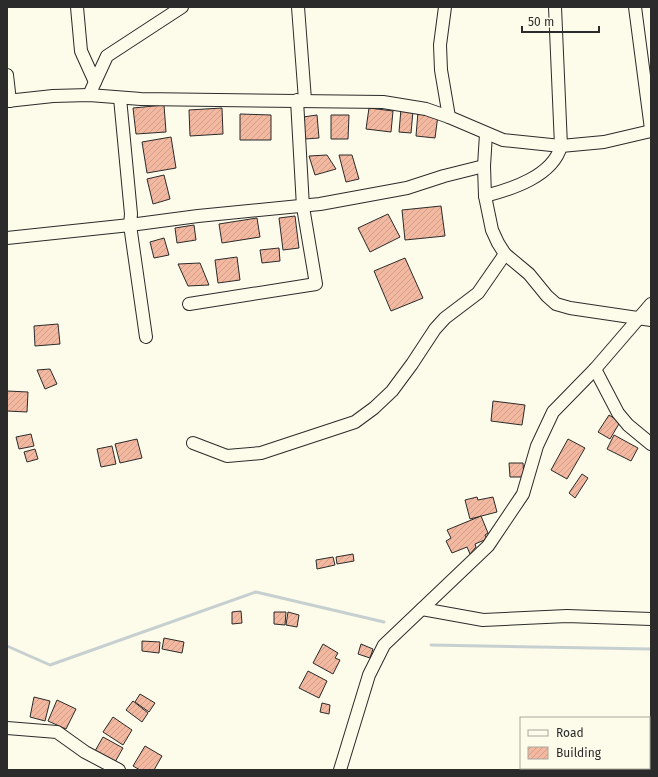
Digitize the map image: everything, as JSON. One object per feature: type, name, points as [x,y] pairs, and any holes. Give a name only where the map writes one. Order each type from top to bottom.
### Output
[{"type":"street","points":[[77,7],[81,51],[95,82]]},
{"type":"street","points":[[89,95],[107,56],[170,11],[182,7]]},
{"type":"street","points":[[189,304],[316,284],[302,207],[298,7]]},
{"type":"street","points":[[445,7],[440,51],[441,70],[449,117]]},
{"type":"street","points":[[485,196],[509,189],[540,173],[553,163],[561,146],[555,7]]},
{"type":"street","points":[[7,75],[9,101],[53,96],[89,95],[120,98],[301,100],[405,105],[449,117],[503,140],[561,146],[604,142],[651,130],[635,7]]},
{"type":"street","points":[[120,98],[131,214],[130,225],[146,337]]},
{"type":"street","points":[[486,134],[484,166],[485,196],[492,230],[505,254],[529,274],[547,296],[556,304],[570,308],[651,320]]},
{"type":"street","points":[[7,238],[302,207],[407,188],[444,176],[484,166]]},
{"type":"street","points":[[193,443],[227,456],[261,453],[355,422],[374,408],[392,391],[435,329],[445,318],[478,293],[505,254]]},
{"type":"street","points":[[340,770],[369,675],[384,645],[488,546],[523,494],[537,446],[553,412],[595,369],[637,318],[651,304]]},
{"type":"street","points":[[595,369],[618,413],[651,444]]},
{"type":"street","points":[[422,609],[483,620],[567,616],[651,619]]},
{"type":"street","points":[[7,728],[57,732],[85,752],[120,770]]},
{"type":"building","points":[[164,105],[166,132],[136,134],[133,108]]},
{"type":"building","points":[[222,108],[223,134],[190,136],[189,110]]},
{"type":"building","points":[[369,108],[393,111],[391,132],[366,129]]},
{"type":"building","points":[[401,109],[413,111],[411,133],[399,132]]},
{"type":"building","points":[[418,112],[438,115],[435,138],[416,136]]},
{"type":"building","points":[[240,114],[271,115],[271,140],[240,140]]},
{"type":"building","points":[[317,115],[319,138],[305,139],[303,117]]},
{"type":"building","points":[[331,115],[349,115],[348,139],[331,139]]},
{"type":"building","points":[[171,137],[176,168],[147,173],[142,142]]},
{"type":"building","points":[[327,155],[336,169],[315,175],[309,156]]},
{"type":"building","points":[[339,155],[352,155],[359,179],[346,182]]},
{"type":"building","points":[[164,175],[170,199],[153,204],[147,179]]},
{"type":"building","points":[[441,206],[445,236],[405,240],[402,210]]},
{"type":"building","points":[[388,214],[400,237],[370,252],[358,228]]},
{"type":"building","points":[[295,216],[299,248],[283,250],[279,218]]},
{"type":"building","points":[[257,218],[260,237],[222,243],[219,224]]},
{"type":"building","points":[[194,225],[196,240],[177,243],[175,228]]},
{"type":"building","points":[[164,238],[169,255],[154,258],[150,242]]},
{"type":"building","points":[[279,248],[280,261],[262,263],[260,250]]},
{"type":"building","points":[[237,257],[240,280],[218,283],[215,260]]},
{"type":"building","points":[[405,258],[423,298],[391,311],[374,271]]},
{"type":"building","points":[[200,263],[209,285],[188,286],[178,264]]},
{"type":"building","points":[[58,324],[60,344],[35,346],[34,326]]},
{"type":"building","points":[[50,369],[57,384],[45,389],[37,370]]},
{"type":"building","points":[[7,391],[28,392],[27,412],[7,411]]},
{"type":"building","points":[[493,401],[525,405],[522,425],[491,421]]},
{"type":"building","points":[[609,415],[620,422],[610,439],[598,432]]},
{"type":"building","points":[[31,434],[34,446],[19,449],[16,437]]},
{"type":"building","points":[[614,435],[638,448],[631,461],[607,449]]},
{"type":"building","points":[[137,439],[142,458],[120,463],[115,444]]},
{"type":"building","points":[[568,439],[585,448],[567,479],[551,470]]},
{"type":"building","points":[[112,446],[116,464],[101,467],[97,449]]},
{"type":"building","points":[[35,449],[38,459],[27,462],[24,452]]},
{"type":"building","points":[[509,463],[523,463],[524,477],[510,477]]},
{"type":"building","points":[[582,474],[588,478],[575,498],[569,493]]},
{"type":"building","points":[[477,497],[478,500],[493,497],[497,512],[470,519],[465,500]]},
{"type":"building","points":[[481,516],[488,533],[485,535],[487,539],[475,544],[476,547],[470,554],[467,547],[452,553],[446,541],[451,538],[447,530]]},
{"type":"building","points":[[353,554],[354,561],[337,564],[336,557]]},
{"type":"building","points":[[333,557],[335,565],[317,569],[316,560]]},
{"type":"building","points":[[241,611],[242,623],[232,624],[232,612]]},
{"type":"building","points":[[274,612],[286,612],[285,625],[274,624]]},
{"type":"building","points":[[288,612],[299,615],[297,627],[286,625]]},
{"type":"building","points":[[164,638],[184,642],[182,653],[162,649]]},
{"type":"building","points":[[142,641],[160,642],[159,653],[142,651]]},
{"type":"building","points":[[323,644],[338,653],[335,658],[340,660],[333,674],[313,663]]},
{"type":"building","points":[[361,644],[373,649],[370,658],[358,654]]},
{"type":"building","points":[[308,671],[327,681],[319,698],[299,688]]},
{"type":"building","points":[[140,694],[155,703],[149,712],[135,702]]},
{"type":"building","points":[[34,697],[50,701],[45,721],[30,717]]},
{"type":"building","points":[[57,700],[76,709],[66,729],[48,721]]},
{"type":"building","points":[[133,701],[148,713],[142,722],[126,710]]},
{"type":"building","points":[[322,703],[330,705],[329,714],[320,712]]},
{"type":"building","points":[[113,717],[132,730],[123,745],[103,732]]},
{"type":"building","points":[[103,737],[123,748],[115,762],[95,751]]},
{"type":"building","points":[[145,746],[162,756],[154,770],[140,770],[133,766]]},
{"type":"waterway","points":[[7,646],[50,665],[256,592],[384,622]]},
{"type":"waterway","points":[[431,645],[651,649]]}]
